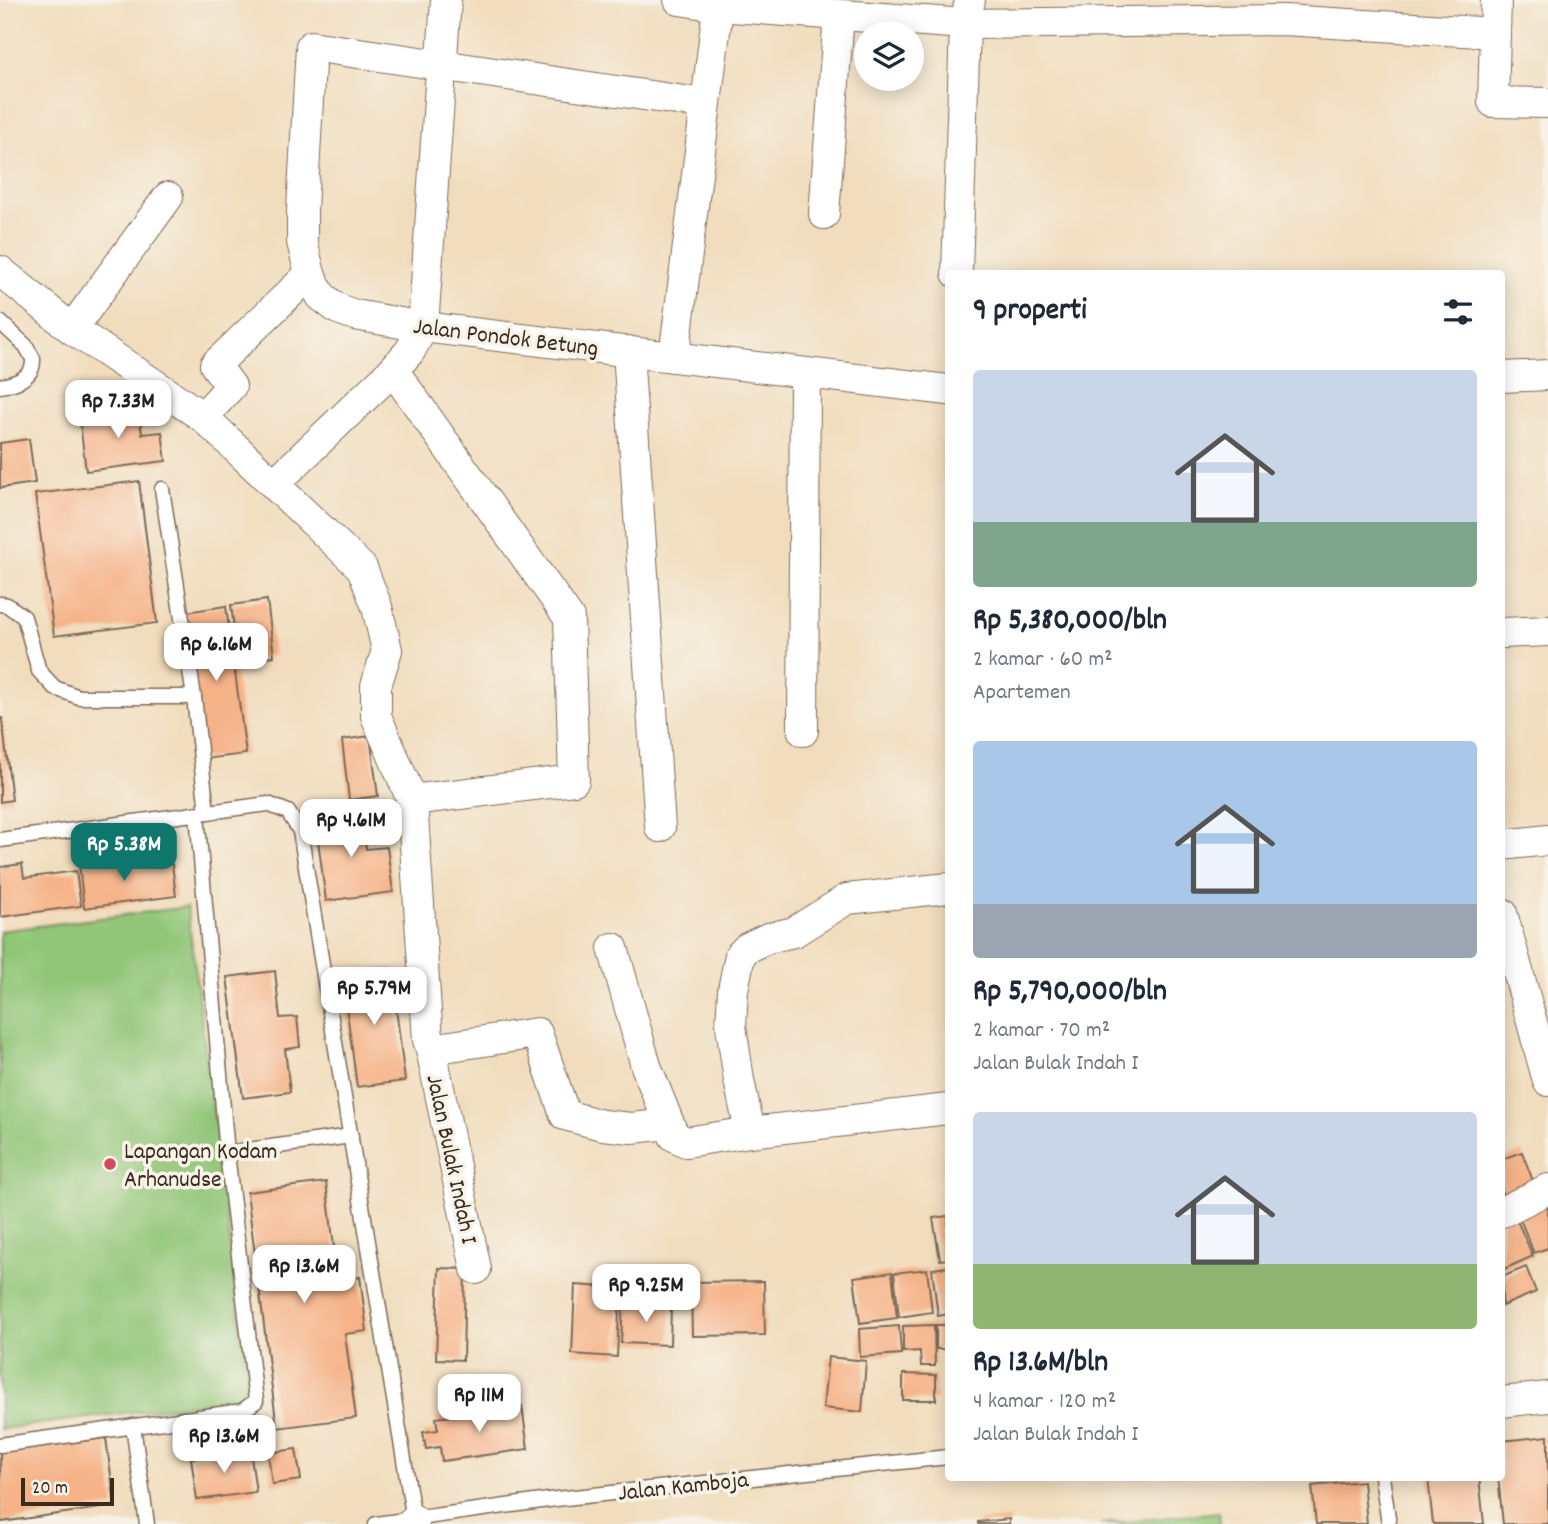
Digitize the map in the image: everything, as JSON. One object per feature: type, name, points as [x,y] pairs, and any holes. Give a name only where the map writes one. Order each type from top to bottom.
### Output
[{"type":"street","points":[[274,484],[393,370],[410,351],[424,327],[446,0]]},
{"type":"street","points":[[679,0],[839,15],[968,12],[1284,20],[1495,33]]},
{"type":"street","points":[[1496,0],[1493,103],[1548,103]]},
{"type":"street","points":[[674,357],[718,3]]},
{"type":"street","points":[[957,270],[968,12]]},
{"type":"street","points":[[824,214],[839,15]]},
{"type":"street","name":"Jalan Pondok Betung","points":[[442,64],[311,46],[302,242],[310,274],[321,296],[338,309],[355,315],[424,327],[945,390]]},
{"type":"street","points":[[442,64],[705,104]]},
{"type":"street","points":[[72,329],[168,197]]},
{"type":"street","name":"Jalan Bulak Indah I","points":[[0,271],[72,329],[203,417],[362,568],[377,607],[387,650],[376,686],[376,716],[411,800],[428,1040],[476,1269]]},
{"type":"street","points":[[203,417],[231,386],[215,365],[310,274]]},
{"type":"street","points":[[628,351],[660,827]]},
{"type":"street","points":[[393,370],[569,618],[574,780],[411,800]]},
{"type":"street","points":[[803,732],[805,373]]},
{"type":"street","points":[[1505,377],[1548,374]]},
{"type":"street","points":[[1505,633],[1548,631]]},
{"type":"street","points":[[1505,845],[1548,840]]},
{"type":"street","points":[[750,1132],[731,1026],[733,990],[740,955],[747,948],[768,938],[794,932],[847,899],[945,888]]},
{"type":"street","points":[[1505,924],[1548,1081]]},
{"type":"street","points":[[613,948],[646,1066],[674,1136],[686,1142],[945,1109]]},
{"type":"street","points":[[431,1049],[537,1033],[565,1115],[602,1125],[632,1128],[668,1124]]},
{"type":"street","points":[[1505,1210],[1548,1189]]},
{"type":"street","points":[[1505,1402],[1548,1396]]},
{"type":"lane","points":[[0,322],[26,346],[33,359],[31,370],[23,378],[0,386]]},
{"type":"lane","points":[[0,1445],[242,1411],[256,1401],[227,1153],[194,697],[162,489]]},
{"type":"lane","points":[[0,604],[7,605],[24,617],[39,671],[55,688],[79,697],[194,697]]},
{"type":"lane","points":[[0,841],[268,804],[288,812],[300,831],[414,1522]]},
{"type":"lane","points":[[227,1153],[351,1136]]},
{"type":"lane","points":[[134,1426],[147,1524]]},
{"type":"lane","name":"Jalan Kamboja","points":[[376,1524],[414,1522],[556,1499],[945,1457]]},
{"type":"lane","points":[[1383,1481],[1389,1524]]},
{"type":"green space","name":"Lapangan Kodam Arhanudse","points":[[187,907],[250,1397],[0,1429],[0,931]]},
{"type":"green space","points":[[1219,1512],[1220,1524],[1100,1524]]},
{"type":"building","points":[[138,406],[142,434],[162,432],[166,461],[86,471],[79,414]]},
{"type":"building","points":[[29,439],[35,483],[0,488],[0,443]]},
{"type":"building","points":[[139,481],[157,623],[54,636],[35,494]]},
{"type":"building","points":[[267,600],[274,656],[238,660],[231,605]]},
{"type":"building","points":[[226,606],[246,754],[204,759],[186,612]]},
{"type":"building","points":[[0,718],[12,800],[0,802]]},
{"type":"building","points":[[370,736],[378,796],[349,800],[342,740]]},
{"type":"building","points":[[362,811],[366,849],[387,847],[393,892],[326,901],[315,817]]},
{"type":"building","points":[[132,858],[134,869],[172,864],[176,896],[84,908],[79,864]]},
{"type":"building","points":[[22,864],[24,878],[76,871],[81,906],[0,917],[0,867]]},
{"type":"building","points":[[391,968],[405,1081],[357,1087],[342,974]]},
{"type":"building","points":[[275,971],[280,1018],[297,1017],[300,1047],[285,1049],[290,1092],[243,1098],[227,977]]},
{"type":"building","points":[[1522,1152],[1536,1189],[1505,1201],[1505,1158]]},
{"type":"building","points":[[326,1182],[338,1280],[360,1277],[367,1331],[345,1334],[356,1418],[277,1428],[247,1192]]},
{"type":"building","points":[[1545,1200],[1548,1206],[1548,1248],[1534,1253],[1517,1212]]},
{"type":"building","points":[[1514,1214],[1533,1256],[1505,1269],[1505,1218]]},
{"type":"building","points":[[945,1216],[945,1259],[940,1260],[933,1218]]},
{"type":"building","points":[[945,1267],[945,1315],[938,1316],[932,1269]]},
{"type":"building","points":[[1526,1267],[1536,1292],[1505,1305],[1505,1276]]},
{"type":"building","points":[[439,1268],[465,1269],[463,1360],[436,1359]]},
{"type":"building","points":[[927,1269],[932,1312],[899,1317],[894,1273]]},
{"type":"building","points":[[892,1272],[897,1318],[860,1323],[854,1277]]},
{"type":"building","points":[[764,1281],[765,1335],[692,1336],[691,1282]]},
{"type":"building","points":[[575,1285],[620,1288],[617,1357],[572,1354]]},
{"type":"building","points":[[623,1303],[671,1305],[670,1345],[621,1343]]},
{"type":"building","points":[[934,1325],[935,1366],[921,1366],[920,1351],[903,1352],[903,1326]]},
{"type":"building","points":[[936,1325],[945,1325],[945,1349],[936,1349]]},
{"type":"building","points":[[899,1326],[901,1354],[860,1357],[859,1329]]},
{"type":"building","points":[[828,1357],[866,1361],[862,1412],[823,1408]]},
{"type":"building","points":[[903,1374],[936,1375],[936,1400],[903,1400]]},
{"type":"building","points":[[522,1406],[528,1449],[442,1461],[440,1447],[426,1449],[423,1432],[438,1430],[436,1418]]},
{"type":"building","points":[[1548,1436],[1548,1524],[1503,1524],[1498,1481],[1505,1481],[1505,1441]]},
{"type":"building","points":[[106,1438],[115,1506],[1,1522],[0,1452]]},
{"type":"building","points":[[296,1449],[301,1480],[272,1484],[268,1453]]},
{"type":"building","points":[[250,1450],[256,1492],[197,1500],[191,1458]]},
{"type":"building","points":[[1363,1481],[1367,1524],[1316,1524],[1312,1486]]},
{"type":"building","points":[[1428,1481],[1479,1481],[1484,1524],[1433,1524]]},
{"type":"building","points":[[1009,1519],[1009,1524],[978,1524],[978,1522]]},
{"type":"place","name":"Lapangan Kodam Arhanudse","points":[[110,1164]]}]
